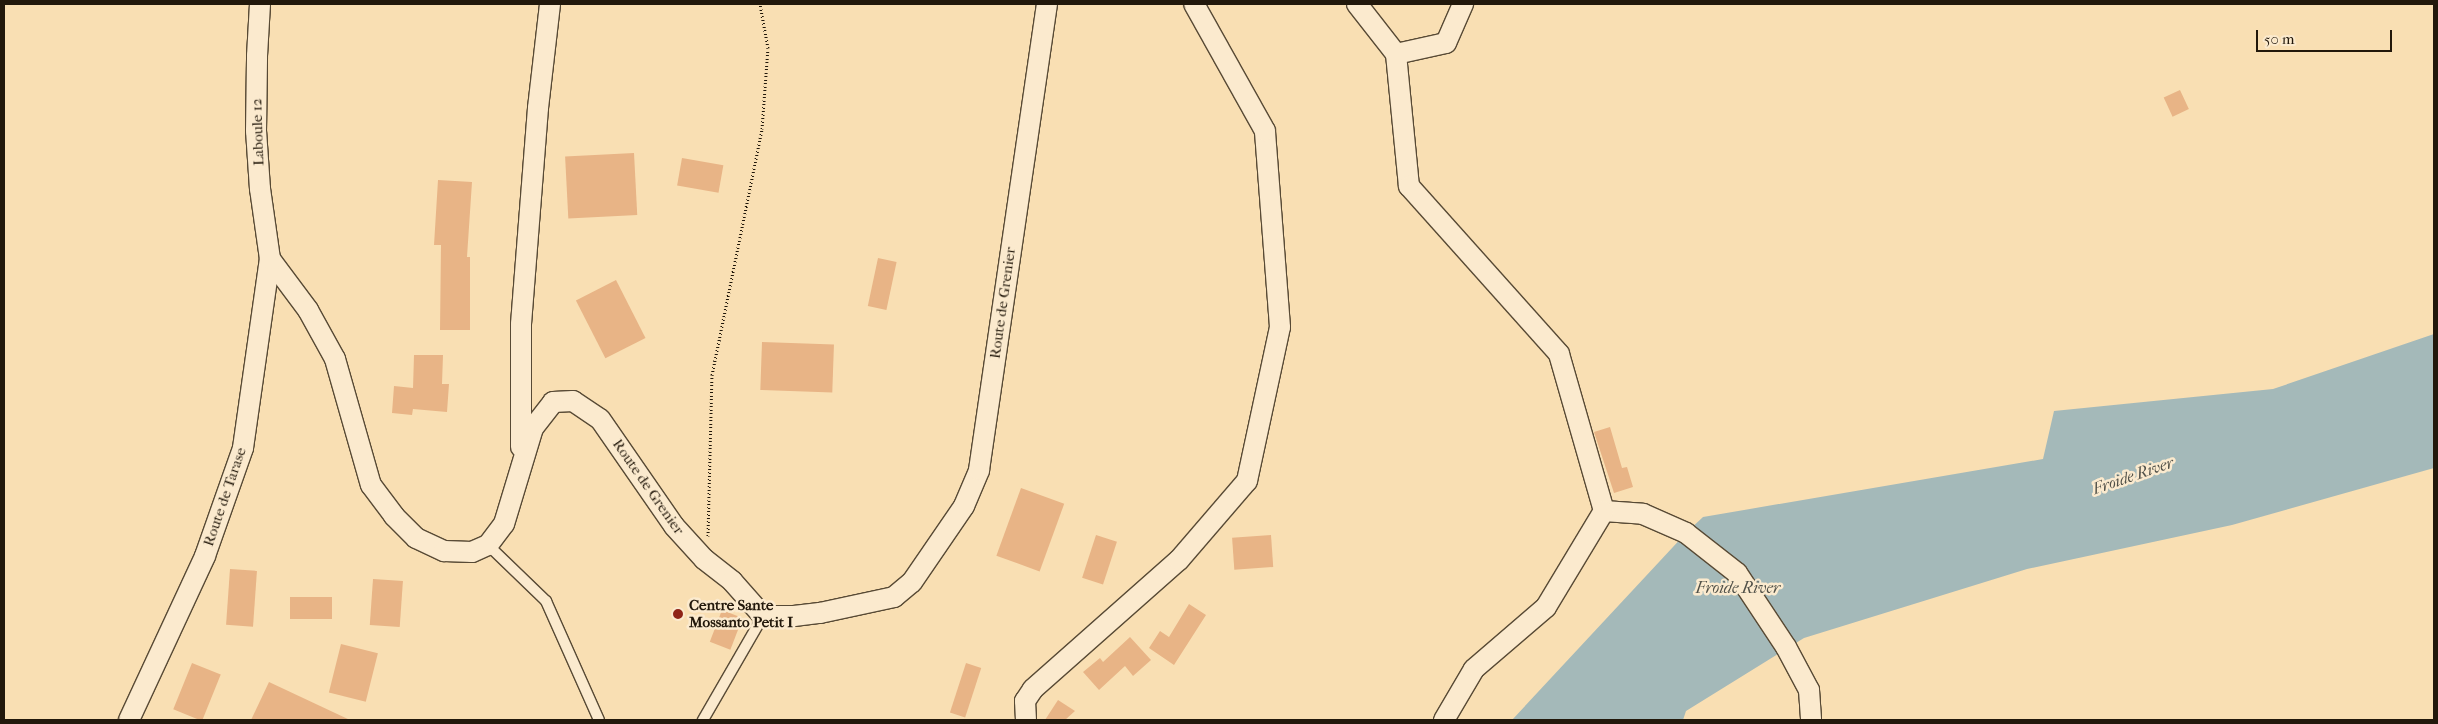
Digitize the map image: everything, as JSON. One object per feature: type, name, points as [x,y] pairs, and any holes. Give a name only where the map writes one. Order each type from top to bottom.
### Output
[{"type":"street","name":"Laboule 12","points":[[260,4],[256,56],[256,132],[260,189],[270,259]]},
{"type":"street","points":[[521,464],[521,324],[538,108],[550,4]]},
{"type":"street","name":"Route de Grenier","points":[[488,545],[504,524],[533,428],[542,413],[553,402],[573,401],[600,419],[674,526],[704,559],[732,581],[763,616],[794,616],[820,613],[894,597],[912,582],[964,506],[978,470],[1047,4]]},
{"type":"street","points":[[1026,720],[1025,702],[1032,689],[1179,560],[1247,480],[1280,327],[1265,131],[1194,4]]},
{"type":"street","points":[[1357,4],[1396,54],[1409,186],[1559,354],[1604,511],[1546,607],[1474,669],[1444,720]]},
{"type":"street","points":[[1396,54],[1446,43],[1463,4]]},
{"type":"street","points":[[270,259],[308,310],[335,359],[371,485],[394,516],[416,538],[444,551],[472,552],[488,545]]},
{"type":"street","name":"Route de Tarase","points":[[128,720],[205,556],[243,448],[270,259]]},
{"type":"street","points":[[1604,511],[1643,514],[1686,532],[1736,572],[1786,647],[1810,690],[1811,720]]},
{"type":"lane","points":[[488,545],[546,601],[599,720]]},
{"type":"lane","points":[[703,720],[763,616]]},
{"type":"path","points":[[704,559],[710,530],[712,374],[762,128],[768,48],[760,4]]},
{"type":"water","name":"Froide River","points":[[2434,334],[2434,468],[2232,525],[2027,569],[1804,638],[1686,711],[1683,720],[1512,720],[1703,517],[2043,459],[2054,411],[2273,389]]},
{"type":"building","points":[[2180,90],[2189,109],[2173,117],[2164,98]]},
{"type":"building","points":[[634,153],[637,215],[568,219],[565,157]]},
{"type":"building","points":[[682,158],[723,165],[718,193],[677,186]]},
{"type":"building","points":[[438,180],[472,182],[467,257],[470,257],[470,330],[440,330],[441,245],[434,245]]},
{"type":"building","points":[[878,258],[897,262],[886,310],[868,306]]},
{"type":"building","points":[[616,280],[646,338],[605,358],[576,300]]},
{"type":"building","points":[[762,342],[834,345],[832,392],[760,390]]},
{"type":"building","points":[[414,355],[443,355],[442,384],[449,384],[447,412],[413,409],[412,415],[392,413],[394,386],[413,388]]},
{"type":"building","points":[[1610,427],[1622,468],[1627,467],[1633,487],[1614,493],[1594,432]]},
{"type":"building","points":[[1021,488],[1064,504],[1040,571],[996,556]]},
{"type":"building","points":[[1096,535],[1117,542],[1103,585],[1082,578]]},
{"type":"building","points":[[1271,535],[1273,567],[1234,570],[1232,538]]},
{"type":"building","points":[[230,569],[257,571],[253,627],[226,625]]},
{"type":"building","points":[[373,579],[403,581],[400,627],[370,625]]},
{"type":"building","points":[[290,597],[332,597],[332,619],[290,619]]},
{"type":"building","points":[[1189,604],[1206,615],[1174,665],[1149,648],[1160,631],[1169,637]]},
{"type":"building","points":[[722,610],[743,618],[730,650],[710,642]]},
{"type":"building","points":[[1130,637],[1151,660],[1133,676],[1125,666],[1099,690],[1083,672],[1100,658],[1103,662]]},
{"type":"building","points":[[341,644],[378,653],[366,702],[329,693]]},
{"type":"building","points":[[192,663],[221,675],[202,720],[173,709]]},
{"type":"building","points":[[966,663],[981,668],[965,717],[950,712]]},
{"type":"building","points":[[269,682],[350,720],[251,720]]},
{"type":"building","points":[[1058,700],[1075,711],[1065,720],[1045,720]]},
{"type":"place","name":"Centre Sante Mossanto Petit I","points":[[678,614]]}]
